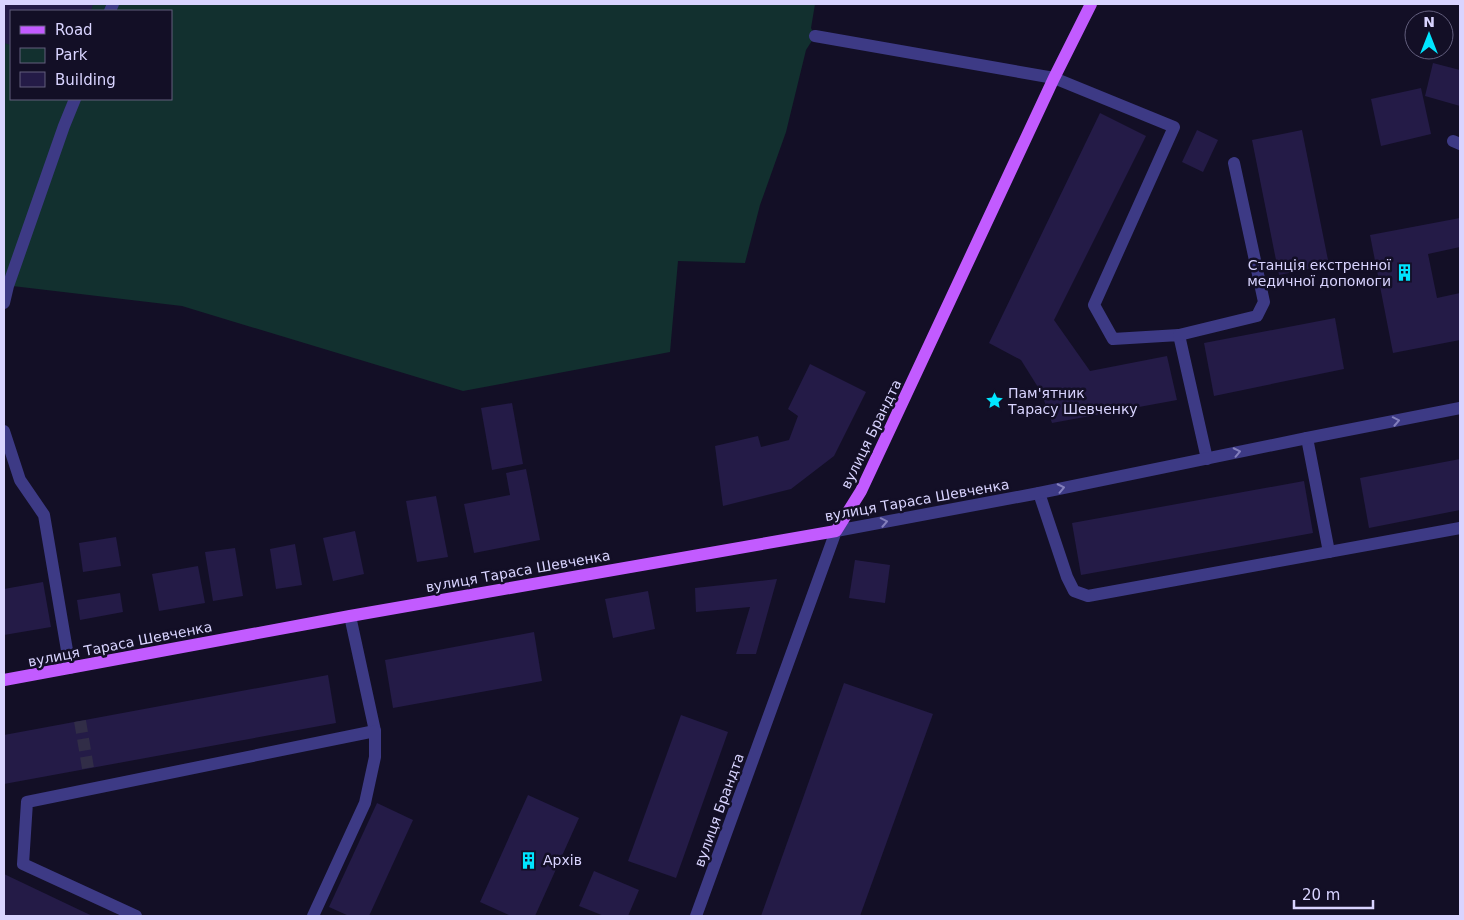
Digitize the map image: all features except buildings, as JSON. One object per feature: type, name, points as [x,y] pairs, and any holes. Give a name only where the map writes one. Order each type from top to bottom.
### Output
[{"type":"main road","name":"вулиця Брандта","points":[[836,531],[861,491],[1054,78],[1091,4]]},
{"type":"main road","name":"вулиця Тараса Шевченка","points":[[4,680],[350,616],[836,531]]},
{"type":"street","points":[[815,36],[1054,78],[1174,127],[1094,305],[1113,339],[1179,334],[1257,316],[1264,302],[1234,163]]},
{"type":"street","points":[[4,303],[8,286],[75,100]]},
{"type":"street","points":[[1179,334],[1207,459]]},
{"type":"street","name":"вулиця Тараса Шевченка","points":[[836,531],[1039,493],[1460,408]]},
{"type":"street","points":[[4,431],[20,480],[44,514],[70,668]]},
{"type":"street","points":[[1307,438],[1329,552]]},
{"type":"street","points":[[1039,493],[1067,577],[1074,591],[1088,596],[1460,528]]},
{"type":"street","name":"вулиця Брандта","points":[[696,916],[836,531]]},
{"type":"street","points":[[313,916],[365,803],[375,758],[375,731],[350,616]]},
{"type":"street","points":[[136,916],[23,864],[27,802],[375,731]]},
{"type":"green space","points":[[4,4],[815,4],[811,28],[815,36],[806,50],[786,132],[760,205],[745,263],[678,261],[670,352],[463,391],[182,306],[4,285]]},
{"type":"tunnel","points":[[80,721],[88,768]]},
{"type":"place","name":"Станція екстренної медичної допомоги","points":[[1405,273]]},
{"type":"place","name":"Пам'ятник Тарасу Шевченку","points":[[994,401]]},
{"type":"place","name":"Архів","points":[[529,860]]}]
